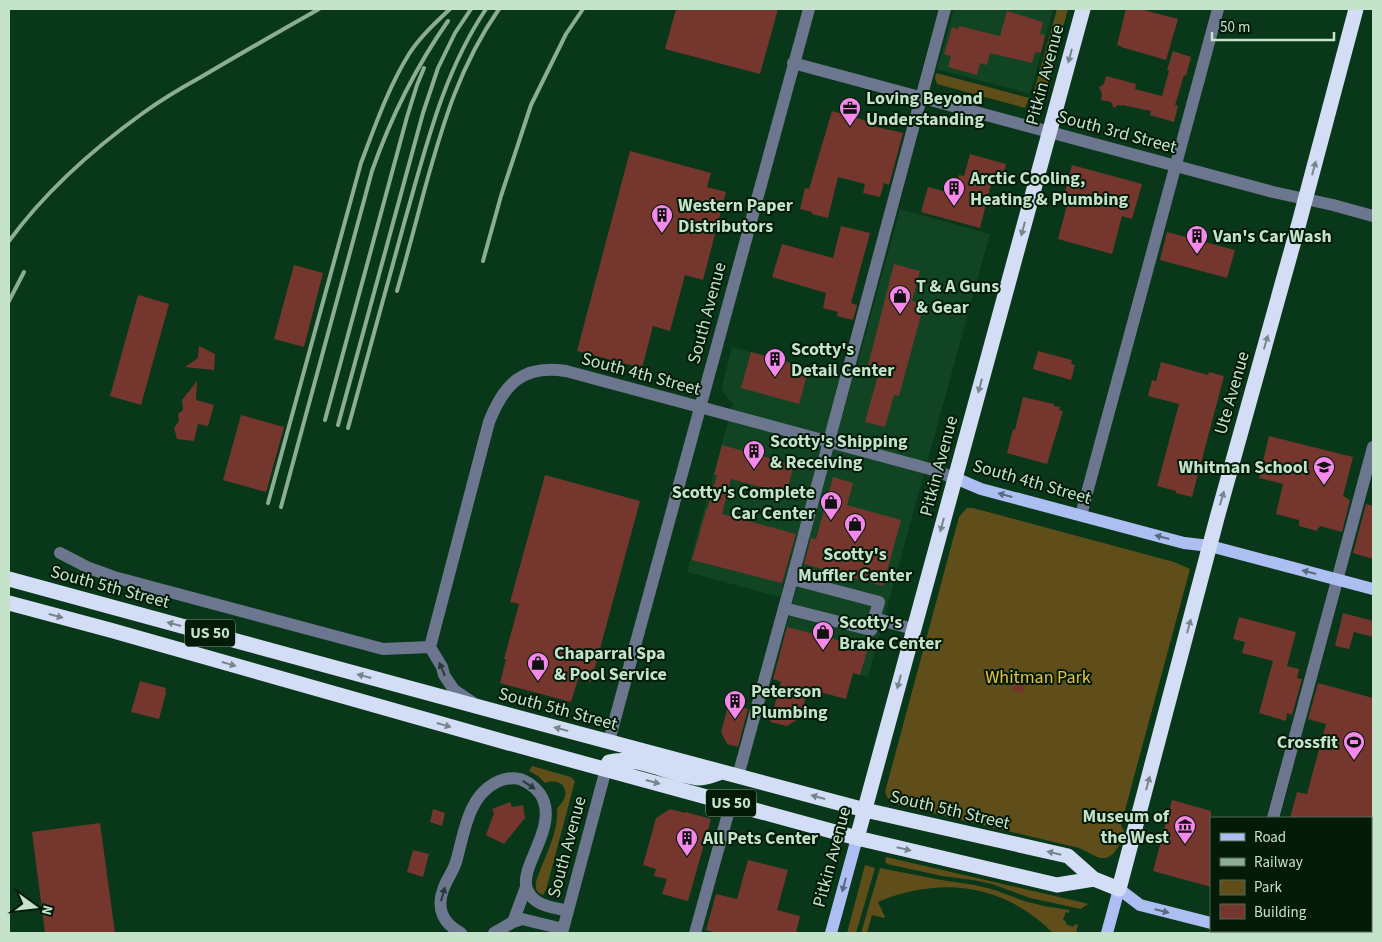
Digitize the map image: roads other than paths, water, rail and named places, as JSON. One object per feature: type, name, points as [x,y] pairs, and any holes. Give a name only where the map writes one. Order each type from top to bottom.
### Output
[{"type":"highway","name":"Pitkin Avenue","points":[[857,838],[1083,9]]},
{"type":"highway","name":"Ute Avenue","points":[[1119,889],[1356,9]]},
{"type":"highway","name":"South 5th Street","points":[[9,579],[865,810],[1068,856],[1094,878],[1119,889]]},
{"type":"highway","name":"US 50","points":[[9,603],[857,838],[1056,886],[1094,878]]},
{"type":"highway","points":[[606,769],[609,762],[618,760],[700,778],[722,772]]},
{"type":"main road","name":"South 4th Street","points":[[955,478],[981,489],[1184,543],[1210,546],[1373,589]]},
{"type":"main road","name":"Pitkin Avenue","points":[[831,933],[857,838]]},
{"type":"main road","name":"South 5th Street","points":[[1119,889],[1140,906],[1210,923]]},
{"type":"main road","name":"Ute Avenue","points":[[1107,933],[1119,889]]},
{"type":"street","name":"South Avenue","points":[[609,742],[809,9]]},
{"type":"street","points":[[738,776],[945,9]]},
{"type":"street","points":[[1081,515],[1218,9]]},
{"type":"street","name":"South 3rd Street","points":[[794,63],[1176,166],[1373,216]]},
{"type":"street","name":"South 4th Street","points":[[430,647],[489,422],[496,404],[505,390],[515,380],[528,373],[541,369],[566,372],[930,469],[955,478]]},
{"type":"street","points":[[1273,817],[1373,447]]},
{"type":"street","points":[[60,553],[89,568],[114,576],[383,649],[430,647],[454,690],[483,708]]},
{"type":"street","points":[[784,608],[871,630],[879,602],[792,579]]},
{"type":"street","points":[[874,618],[914,629]]},
{"type":"street","name":"South Avenue","points":[[562,931],[606,769]]},
{"type":"street","points":[[461,933],[447,924],[441,914],[443,889],[455,865],[470,812],[476,800],[491,785],[500,780],[510,778],[520,779],[539,792],[544,801],[546,811],[543,832],[526,877],[526,887],[513,922]]},
{"type":"street","points":[[695,933],[731,803]]},
{"type":"street","points":[[526,887],[529,895],[536,903],[568,911]]},
{"type":"street","points":[[494,933],[522,919],[562,931]]},
{"type":"railway","points":[[9,241],[54,188],[88,156],[124,127],[179,90],[319,9]]},
{"type":"railway","points":[[268,503],[361,163],[382,107],[401,67],[418,42],[450,9]]},
{"type":"railway","points":[[338,425],[423,113],[438,68],[455,33],[471,9]]},
{"type":"railway","points":[[348,428],[437,111],[458,59],[486,9]]},
{"type":"railway","points":[[397,291],[432,164],[454,95],[474,51],[499,9]]},
{"type":"railway","points":[[483,261],[501,196],[531,105],[566,34],[583,9]]},
{"type":"railway","points":[[281,507],[372,171],[387,131],[414,75],[448,21]]},
{"type":"railway","points":[[325,420],[407,117],[424,68]]},
{"type":"railway","points":[[9,301],[24,272]]},
{"type":"place","name":"Loving Beyond Understanding","points":[[850,127]]},
{"type":"place","name":"Arctic Cooling, Heating & Plumbing","points":[[954,207]]},
{"type":"place","name":"Western Paper Distributors","points":[[662,234]]},
{"type":"place","name":"Van's Car Wash","points":[[1197,255]]},
{"type":"place","name":"T & A Guns & Gear","points":[[900,315]]},
{"type":"place","name":"Scotty's Detail Center","points":[[775,378]]},
{"type":"place","name":"Scotty's Shipping & Receiving","points":[[754,470]]},
{"type":"place","name":"Whitman School","points":[[1324,486]]},
{"type":"place","name":"Scotty's Complete Car Center","points":[[831,521]]},
{"type":"place","name":"Scotty's Muffler Center","points":[[855,543]]},
{"type":"place","name":"Scotty's Brake Center","points":[[823,651]]},
{"type":"place","name":"Chaparral Spa & Pool Service","points":[[538,682]]},
{"type":"place","name":"Peterson Plumbing","points":[[735,720]]},
{"type":"place","name":"Crossfit","points":[[1354,761]]},
{"type":"place","name":"Museum of the West","points":[[1185,845]]},
{"type":"place","name":"All Pets Center","points":[[687,857]]},
{"type":"park label","name":"Whitman Park","points":[[1038,677]]}]
